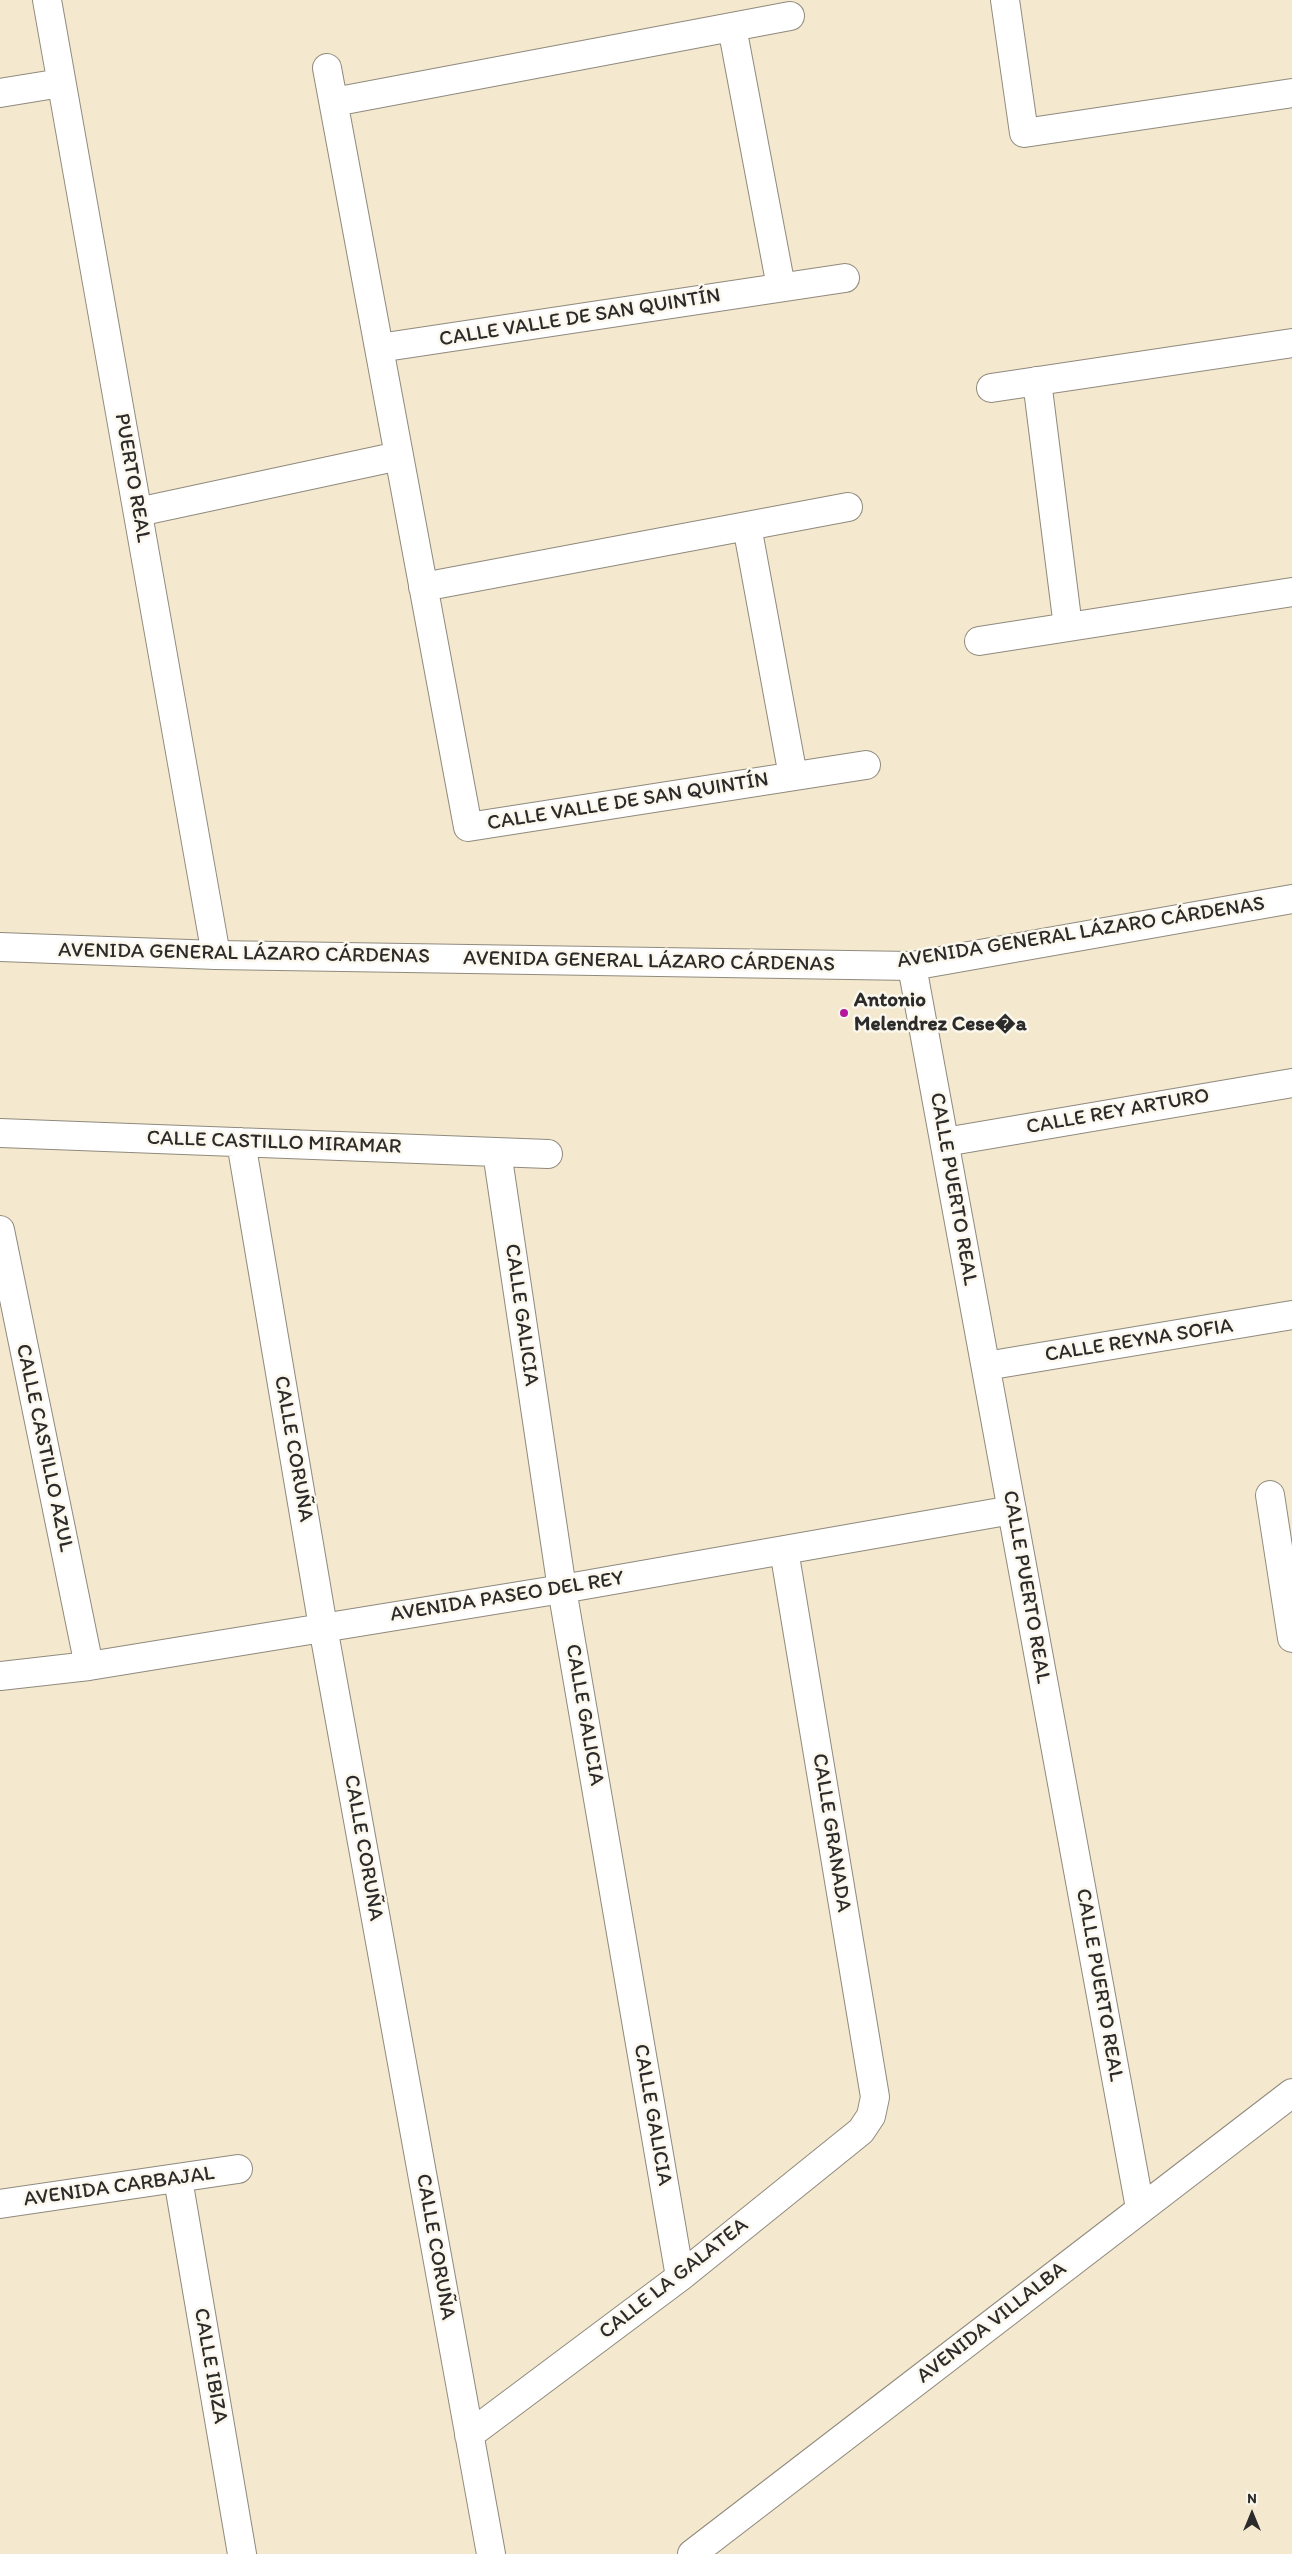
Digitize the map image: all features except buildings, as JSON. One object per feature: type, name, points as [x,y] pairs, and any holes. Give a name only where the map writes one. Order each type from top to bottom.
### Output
[{"type":"street","name":"PUERTO REAL","points":[[47,0],[216,955]]},
{"type":"street","points":[[1005,0],[1024,133],[1292,93]]},
{"type":"street","points":[[334,102],[790,16]]},
{"type":"street","points":[[732,27],[780,287]]},
{"type":"street","name":"CALLE VALLE DE SAN QUINTÍN","points":[[328,68],[468,827],[866,765]]},
{"type":"street","points":[[0,93],[61,83]]},
{"type":"street","name":"CALLE VALLE DE SAN QUINTÍN","points":[[380,348],[845,278]]},
{"type":"street","points":[[991,388],[1292,343]]},
{"type":"street","points":[[1037,381],[1068,628]]},
{"type":"street","points":[[138,512],[399,456]]},
{"type":"street","points":[[423,587],[848,507]]},
{"type":"street","name":"CALLE VALLE DE SAN QUINTÍN","points":[[747,526],[793,776]]},
{"type":"street","points":[[979,641],[1292,592]]},
{"type":"street","name":"AVENIDA GENERAL LÁZARO CÁRDENAS","points":[[0,947],[216,955],[912,966],[1292,899]]},
{"type":"street","name":"CALLE PUERTO REAL","points":[[912,966],[1140,2208]]},
{"type":"street","name":"CALLE REY ARTURO","points":[[945,1142],[1292,1083]]},
{"type":"street","name":"CALLE CASTILLO MIRAMAR","points":[[0,1133],[548,1154]]},
{"type":"street","name":"CALLE CORUÑA","points":[[241,1142],[323,1627],[491,2554]]},
{"type":"street","name":"CALLE GALICIA","points":[[497,1152],[562,1589],[680,2277]]},
{"type":"street","name":"CALLE CASTILLO AZUL","points":[[0,1230],[89,1666]]},
{"type":"street","name":"CALLE REYNA SOFIA","points":[[986,1366],[1292,1316]]},
{"type":"street","points":[[1270,1495],[1285,1548],[1292,1638]]},
{"type":"street","name":"AVENIDA PASEO DEL REY","points":[[0,1676],[89,1666],[562,1589],[1012,1510]]},
{"type":"street","name":"CALLE GRANADA","points":[[784,1550],[875,2097],[871,2116]]},
{"type":"street","name":"AVENIDA VILLALBA","points":[[692,2554],[1292,2093]]},
{"type":"street","name":"CALLE LA GALATEA","points":[[469,2434],[680,2277],[861,2131],[871,2116]]},
{"type":"street","name":"AVENIDA CARBAJAL","points":[[0,2204],[238,2169]]},
{"type":"street","name":"CALLE IBIZA","points":[[178,2179],[242,2554]]},
{"type":"place","name":"Antonio Melendrez Cese�a","points":[[844,1013]]}]
